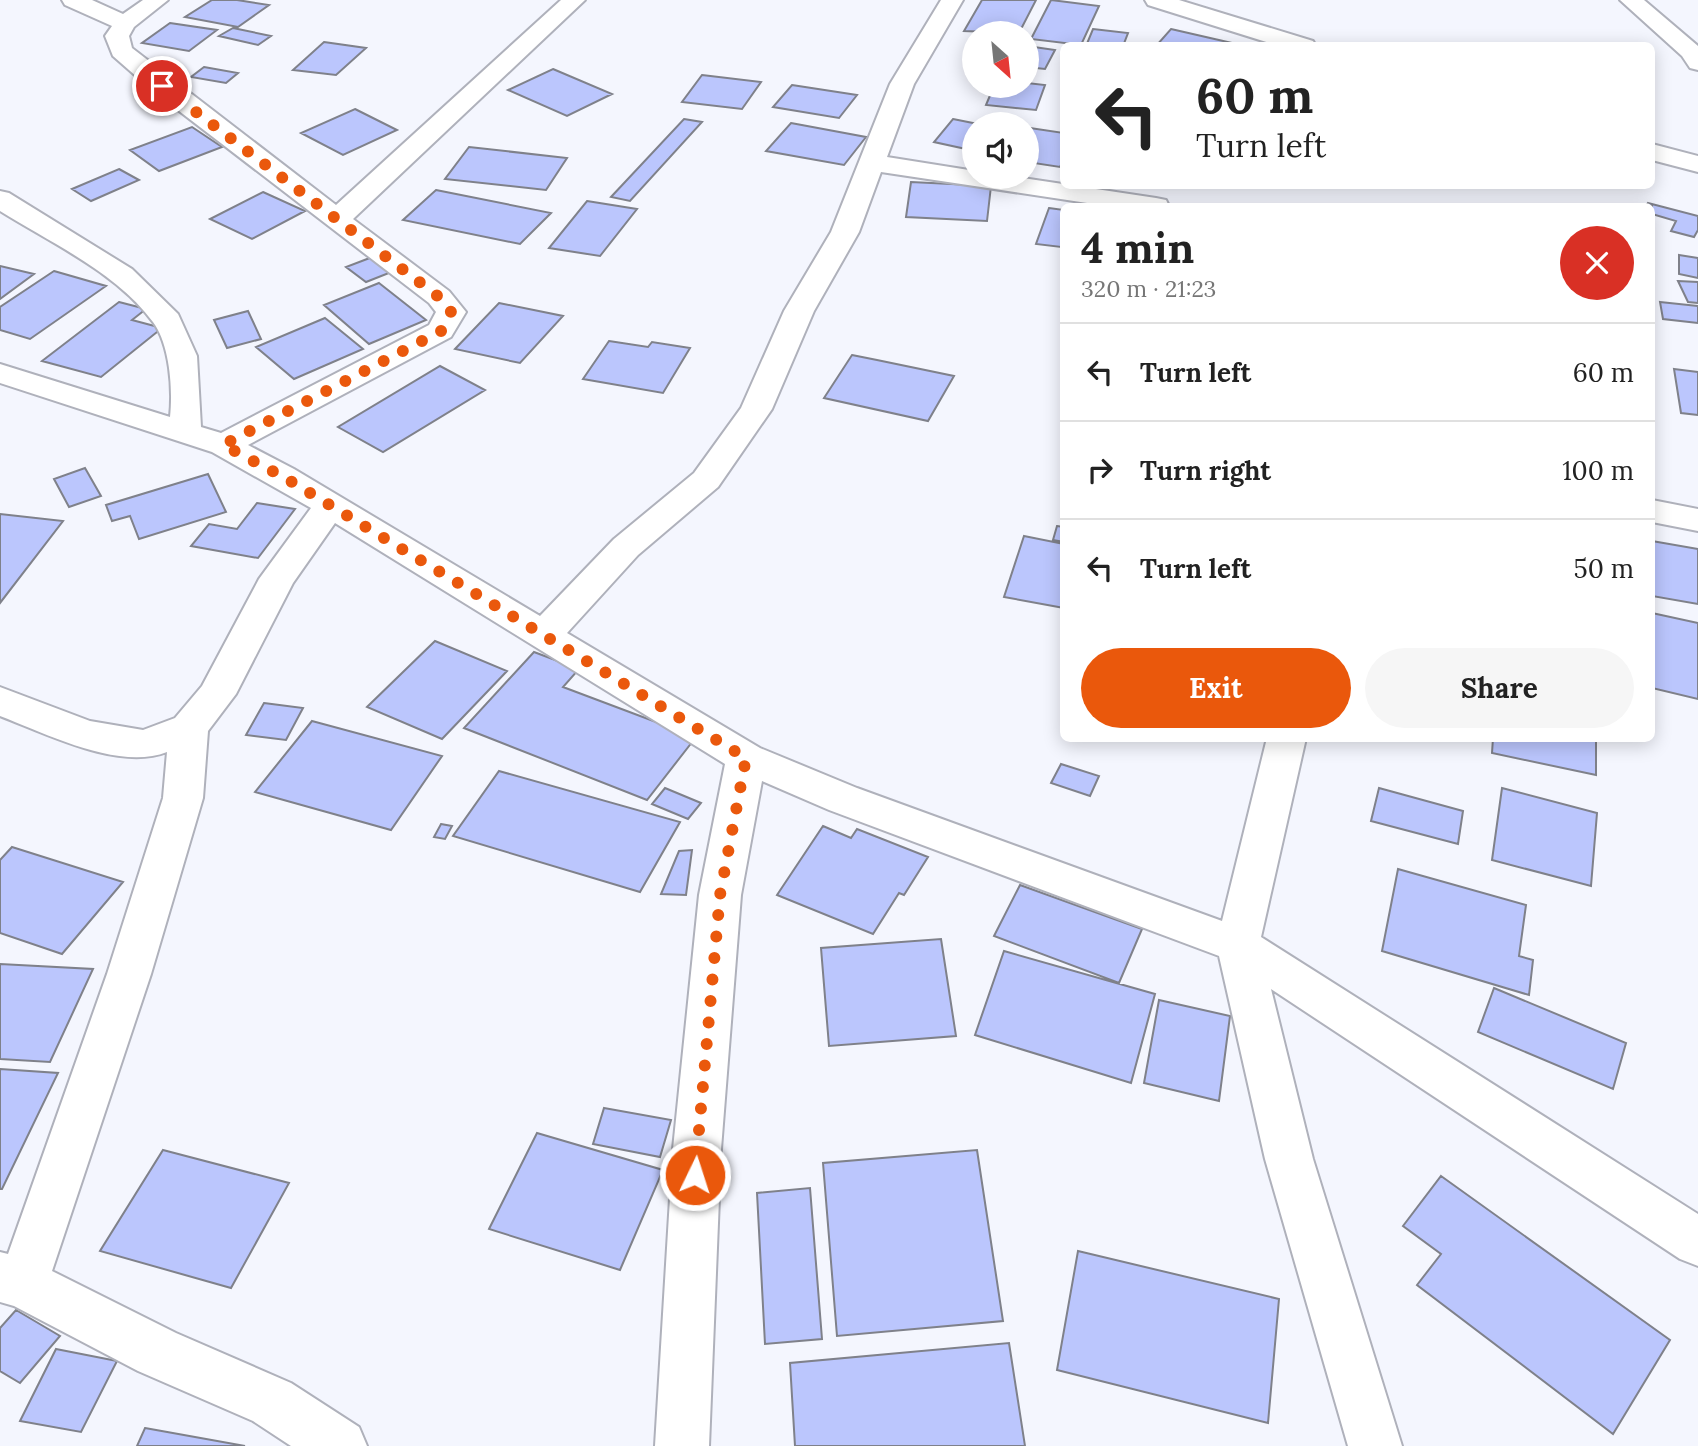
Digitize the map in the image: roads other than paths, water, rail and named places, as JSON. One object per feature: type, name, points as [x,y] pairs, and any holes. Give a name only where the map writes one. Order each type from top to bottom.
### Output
[{"type":"street","points":[[73,0],[125,23]]},
{"type":"street","points":[[157,0],[125,23],[117,36],[121,51],[439,297],[451,312],[441,331],[223,445]]},
{"type":"street","points":[[337,219],[574,0]]},
{"type":"street","points":[[545,634],[626,547],[706,480],[756,410],[799,311],[845,232],[902,84],[952,0]]},
{"type":"street","points":[[1156,0],[1293,42]]},
{"type":"street","points":[[1631,0],[1691,52],[1698,63]]},
{"type":"street","points":[[1655,153],[1698,164]]},
{"type":"street","points":[[873,163],[1136,203]]},
{"type":"street","points":[[0,199],[122,275],[168,320],[182,356],[187,409],[185,432]]},
{"type":"street","points":[[0,373],[223,445],[545,634],[746,758],[843,799],[1238,945],[1698,1242]]},
{"type":"street","points":[[0,701],[85,734],[145,745],[189,728],[217,694],[277,579],[330,506]]},
{"type":"street","points":[[1655,512],[1698,520]]},
{"type":"street","points":[[189,728],[183,799],[129,974],[11,1280],[157,1352],[272,1402],[340,1446]]},
{"type":"street","points":[[1286,742],[1238,945],[1289,1159],[1375,1446]]},
{"type":"street","points":[[682,1446],[697,1149],[720,895],[746,758]]}]
